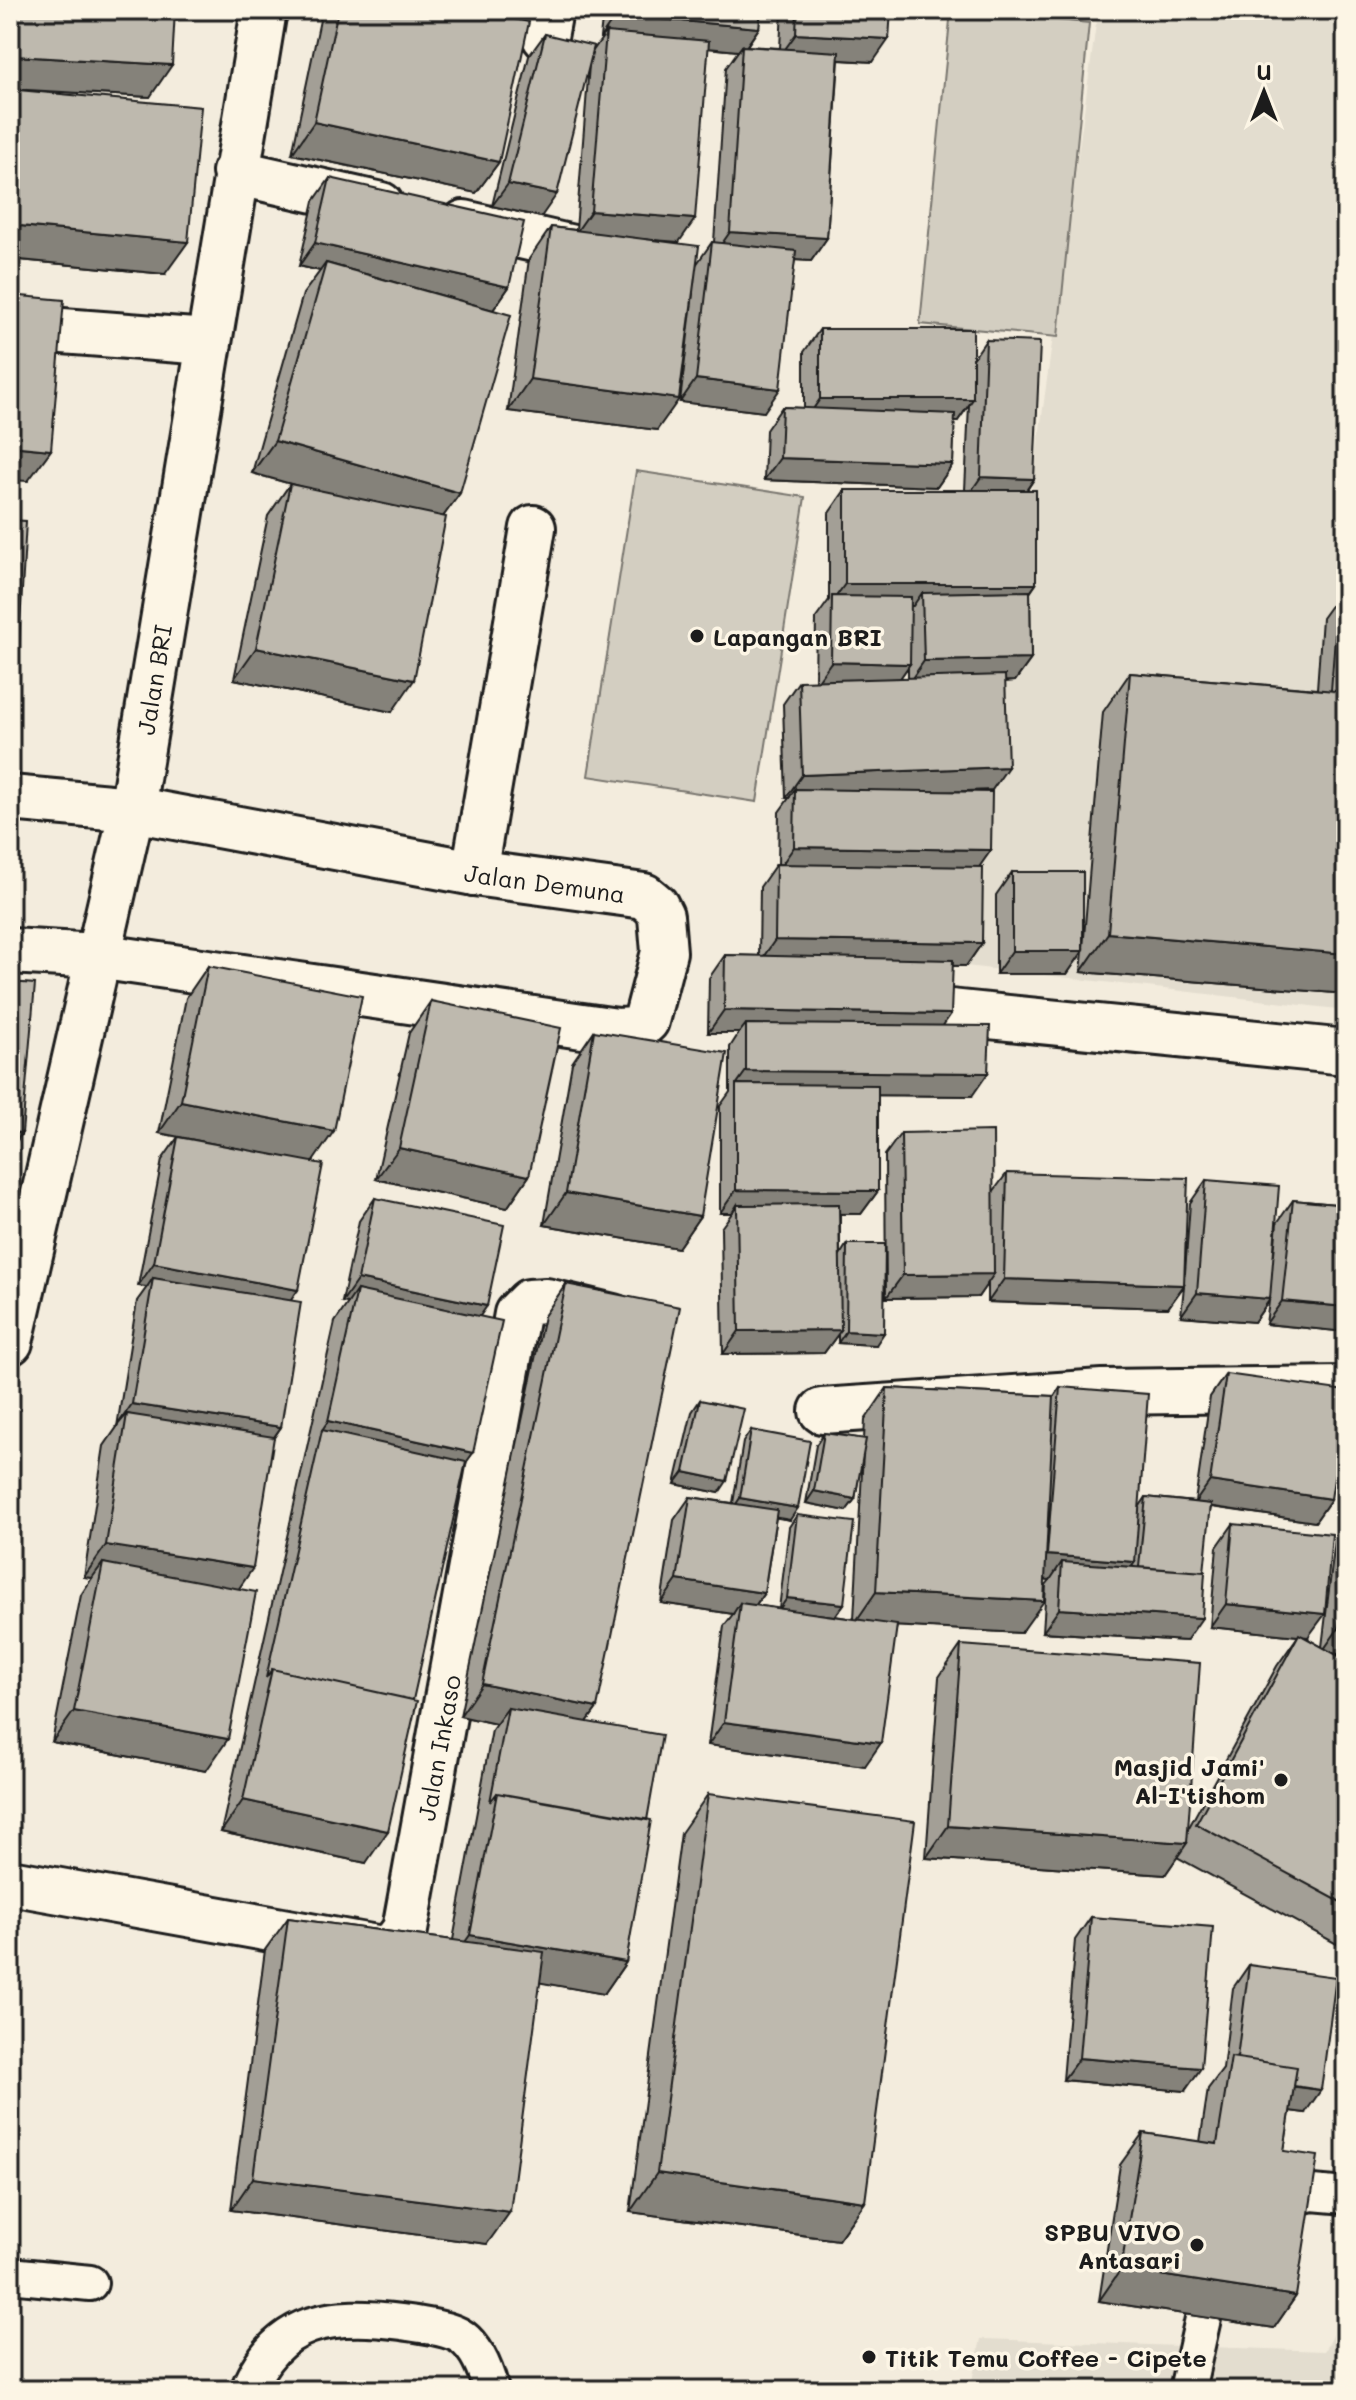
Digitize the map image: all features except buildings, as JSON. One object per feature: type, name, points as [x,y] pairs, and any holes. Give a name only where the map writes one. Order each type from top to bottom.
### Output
[{"type":"street","name":"Jalan BRI","points":[[10,1342],[132,809],[264,10]]},
{"type":"street","points":[[235,172],[644,264]]},
{"type":"street","points":[[10,327],[207,342]]},
{"type":"street","points":[[474,873],[533,528]]},
{"type":"street","name":"Jalan Demuna","points":[[10,798],[132,809],[474,873],[644,896],[656,906],[661,916],[664,952],[646,1021],[636,1030],[617,1031],[97,956],[10,951]]},
{"type":"street","points":[[950,1012],[1346,1052]]},
{"type":"street","name":"Jalan Inkaso","points":[[10,1882],[382,1949],[396,1942],[405,1930],[517,1314],[529,1302],[546,1301],[649,1326]]},
{"type":"street","points":[[822,1411],[1102,1392],[1346,1389]]},
{"type":"lane","points":[[1240,2210],[1312,2193],[1346,2196]]},
{"type":"lane","points":[[1187,2390],[1219,2243]]},
{"type":"lane","points":[[10,2275],[90,2283]]},
{"type":"lane","points":[[248,2390],[278,2341],[311,2323],[354,2317],[420,2324],[461,2336],[483,2363],[491,2390]]},
{"type":"shaded area","points":[[951,10],[1089,23],[1058,337],[920,324]]},
{"type":"shaded area","points":[[1098,10],[1346,10],[1346,1010],[966,966]]},
{"type":"shaded area","name":"Lapangan BRI","points":[[636,471],[805,497],[757,802],[588,776]]},
{"type":"shaded area","points":[[1346,2311],[1346,2390],[970,2390],[981,2339],[1325,2351]]},
{"type":"place","name":"Lapangan BRI","points":[[697,636]]},
{"type":"place","name":"Masjid Jami' Al-I'tishom","points":[[1281,1780]]},
{"type":"place","name":"SPBU VIVO Antasari","points":[[1197,2245]]},
{"type":"place","name":"Titik Temu Coffee - Cipete","points":[[869,2357]]}]
